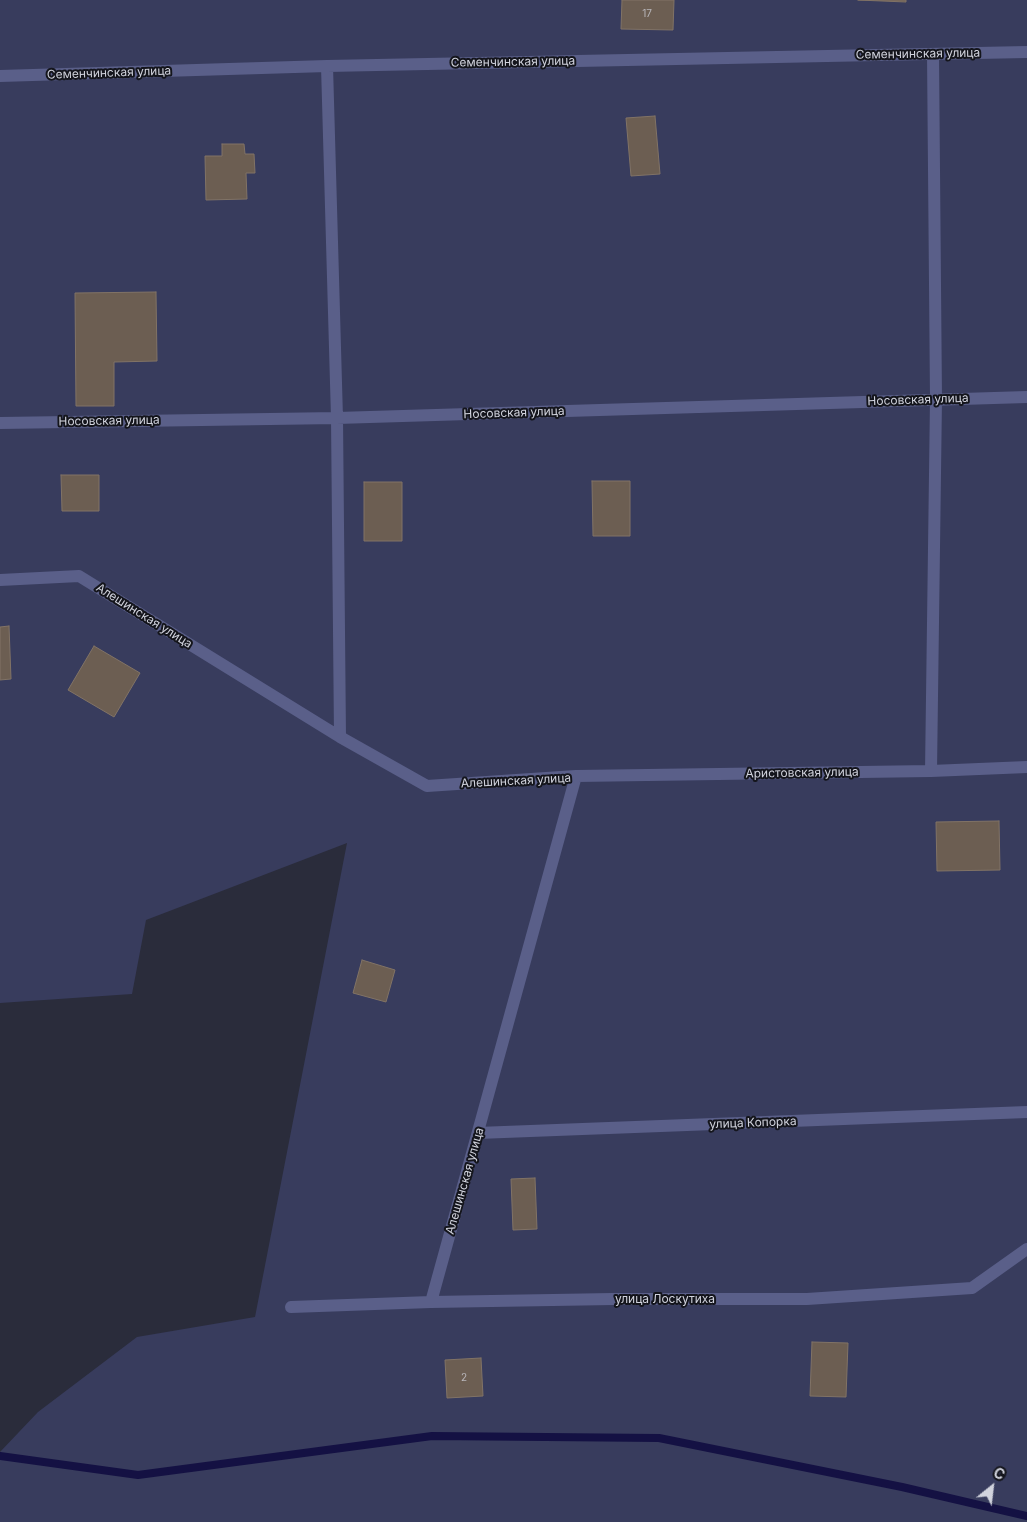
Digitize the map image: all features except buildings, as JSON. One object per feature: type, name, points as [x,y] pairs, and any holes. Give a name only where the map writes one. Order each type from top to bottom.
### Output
[{"type":"street","name":"Семенчинская улица","points":[[0,76],[327,66],[1027,52]]},
{"type":"street","points":[[931,771],[936,399],[933,54]]},
{"type":"street","points":[[327,66],[337,418],[340,736]]},
{"type":"street","name":"Носовская улица","points":[[0,423],[337,418],[1027,397]]},
{"type":"street","name":"Алешинская улица","points":[[0,580],[79,576],[340,736],[428,786],[576,776],[431,1302]]},
{"type":"street","name":"Аристовская улица","points":[[576,776],[931,771],[1027,767]]},
{"type":"street","name":"улица Копорка","points":[[478,1133],[1027,1112]]},
{"type":"street","name":"улица Лоскутиха","points":[[291,1307],[431,1302],[807,1298],[972,1288],[1027,1249]]},
{"type":"shaded area","points":[[0,0],[1027,0],[1027,1522],[0,1522],[0,1452],[38,1412],[137,1337],[255,1317],[347,843],[146,920],[132,994],[0,1003]]},
{"type":"waterway","points":[[0,1456],[138,1475],[432,1436],[659,1438],[902,1487],[1027,1516]]}]
